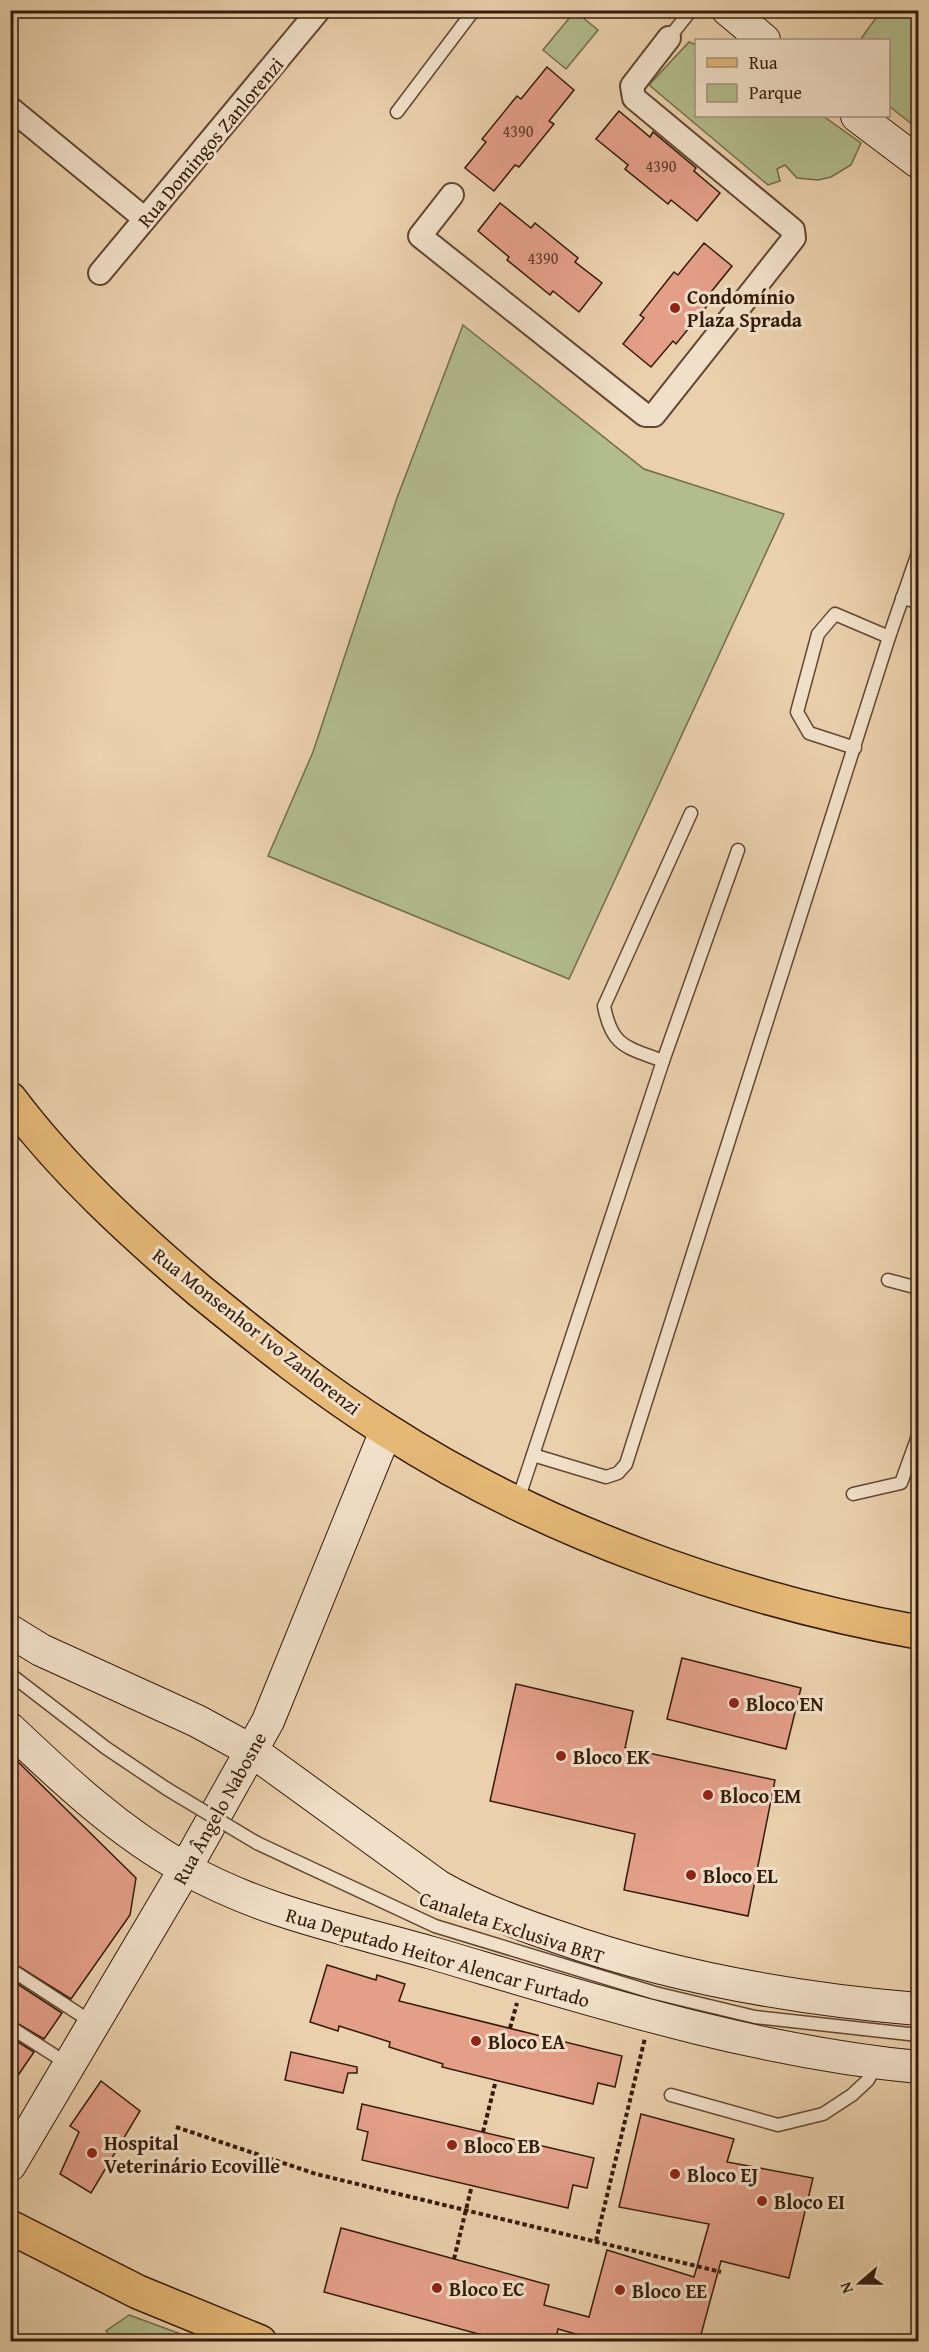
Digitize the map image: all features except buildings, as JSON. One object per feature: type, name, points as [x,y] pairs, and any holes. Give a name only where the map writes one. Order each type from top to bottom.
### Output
[{"type":"main road","name":"Rua Monsenhor Ivo Zanlorenzi","points":[[10,1099],[90,1189],[152,1250],[293,1365],[387,1431],[517,1503],[599,1538],[756,1594],[918,1632]]},
{"type":"main road","points":[[10,2227],[138,2292],[260,2342]]},
{"type":"street","points":[[734,12],[763,39]]},
{"type":"street","name":"Rua Domingos Zanlorenzi","points":[[100,273],[312,13]]},
{"type":"street","points":[[452,195],[420,236],[645,414],[654,415],[794,238],[793,230],[634,98],[632,86],[669,38]]},
{"type":"street","points":[[10,108],[145,219]]},
{"type":"street","points":[[858,117],[918,162]]},
{"type":"street","name":"Rua Ângelo Nabosne","points":[[10,2165],[252,1751],[290,1673],[387,1431]]},
{"type":"street","points":[[10,1631],[41,1650],[197,1721],[252,1751],[438,1886],[465,1902],[589,1948],[664,1969],[774,1993],[918,2010]]},
{"type":"street","name":"Rua Deputado Heitor Alencar Furtado","points":[[10,1729],[110,1820],[185,1869],[249,1900],[288,1915],[401,1944],[649,2017],[800,2050],[918,2067]]},
{"type":"lane","points":[[397,112],[474,10]]},
{"type":"lane","points":[[669,38],[691,10]]},
{"type":"lane","points":[[533,1455],[606,1477],[618,1473],[626,1464],[889,637],[918,553]]},
{"type":"lane","points":[[902,598],[918,602]]},
{"type":"lane","points":[[855,748],[808,733],[797,712],[818,634],[835,614],[889,637]]},
{"type":"lane","points":[[663,1061],[622,1045],[608,1028],[604,1006],[691,813]]},
{"type":"lane","points":[[517,1503],[663,1061],[738,850]]},
{"type":"lane","points":[[888,1281],[918,1288]]},
{"type":"lane","points":[[853,1494],[901,1483],[918,1437]]},
{"type":"lane","name":"Canaleta Exclusiva BRT","points":[[10,1674],[106,1748],[167,1789],[257,1843],[435,1926],[655,1993],[755,2017],[918,2035]]},
{"type":"lane","points":[[10,1969],[94,2023]]},
{"type":"lane","points":[[10,2027],[70,2065]]},
{"type":"lane","points":[[671,2095],[778,2125],[823,2114],[852,2095],[868,2080],[878,2063]]},
{"type":"path","points":[[510,2028],[518,1998]]},
{"type":"path","points":[[596,2241],[647,2032]]},
{"type":"path","points":[[483,2132],[496,2080]]},
{"type":"path","points":[[176,2127],[316,2174],[721,2272]]},
{"type":"path","points":[[454,2259],[472,2185]]},
{"type":"green space","points":[[575,11],[598,30],[566,69],[543,50]]},
{"type":"green space","points":[[881,11],[918,11],[918,129],[890,107],[890,39],[861,39]]},
{"type":"green space","points":[[689,42],[695,45],[695,117],[824,117],[861,143],[851,165],[831,177],[818,180],[797,178],[785,165],[777,169],[780,181],[768,185],[649,85]]},
{"type":"green space","points":[[463,325],[644,469],[784,514],[569,979],[268,856],[313,752],[397,498]]},
{"type":"green space","points":[[129,2315],[200,2341],[115,2341],[106,2331]]},
{"type":"place","name":"Condomínio Plaza Sprada","points":[[675,308]]},
{"type":"place","name":"Bloco EN","points":[[734,1703]]},
{"type":"place","name":"Bloco EK","points":[[561,1756]]},
{"type":"place","name":"Bloco EM","points":[[708,1795]]},
{"type":"place","name":"Bloco EL","points":[[691,1875]]},
{"type":"place","name":"Bloco EA","points":[[476,2041]]},
{"type":"place","name":"Bloco EB","points":[[452,2145]]},
{"type":"place","name":"Hospital Veterinário Ecoville","points":[[92,2153]]},
{"type":"place","name":"Bloco EJ","points":[[675,2174]]},
{"type":"place","name":"Bloco EI","points":[[762,2201]]},
{"type":"place","name":"Bloco EC","points":[[437,2288]]},
{"type":"place","name":"Bloco EE","points":[[620,2290]]}]
